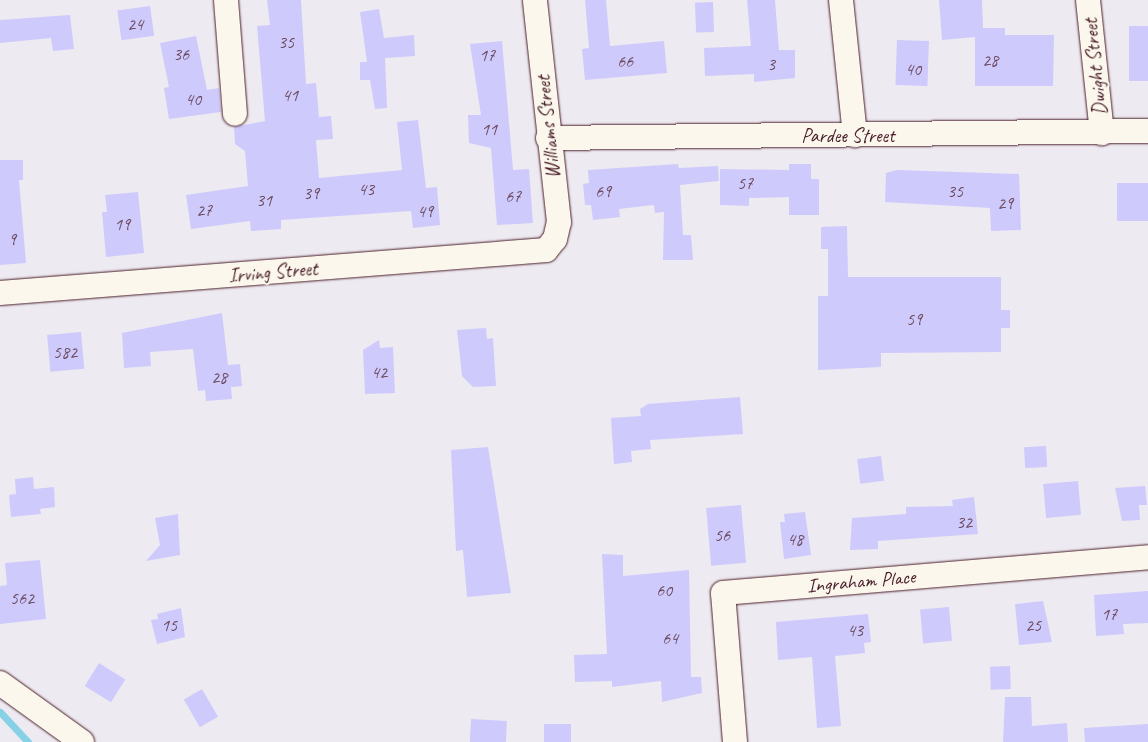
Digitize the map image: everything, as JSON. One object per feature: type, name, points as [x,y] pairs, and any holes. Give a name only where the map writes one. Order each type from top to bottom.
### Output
[{"type":"street","points":[[226,0],[235,114]]},
{"type":"street","name":"Williams Street","points":[[535,0],[548,138],[559,222],[555,239],[546,250]]},
{"type":"street","points":[[841,0],[854,135]]},
{"type":"street","name":"Dwight Street","points":[[1088,0],[1102,133]]},
{"type":"street","name":"Pardee Street","points":[[548,138],[1148,132]]},
{"type":"street","name":"Irving Street","points":[[0,293],[546,250]]},
{"type":"street","name":"Ingraham Place","points":[[734,742],[723,593],[1148,557]]},
{"type":"street","points":[[0,683],[82,742]]},
{"type":"building","points":[[267,0],[301,0],[306,84],[316,83],[319,117],[331,116],[333,139],[316,140],[319,178],[402,170],[397,122],[418,120],[426,188],[437,187],[440,225],[413,228],[411,211],[281,220],[281,229],[251,231],[250,221],[191,229],[186,195],[248,186],[245,151],[235,144],[234,127],[265,121],[257,26],[270,25]]},
{"type":"building","points":[[585,0],[606,0],[610,46],[664,41],[667,73],[585,80],[582,49],[589,48]]},
{"type":"building","points":[[747,0],[775,0],[779,50],[795,50],[795,78],[754,82],[754,74],[705,76],[704,48],[751,46]]},
{"type":"building","points":[[939,0],[982,0],[983,28],[1005,28],[1005,35],[1054,35],[1053,86],[975,86],[975,37],[942,40]]},
{"type":"building","points":[[713,2],[714,32],[696,33],[695,3]]},
{"type":"building","points":[[150,6],[154,36],[121,40],[117,11]]},
{"type":"building","points":[[379,9],[384,38],[414,35],[415,56],[385,58],[387,108],[375,109],[370,80],[360,80],[360,62],[367,62],[360,12]]},
{"type":"building","points":[[70,15],[74,49],[53,51],[51,38],[0,43],[0,20]]},
{"type":"building","points":[[1129,26],[1148,26],[1148,81],[1129,81]]},
{"type":"building","points":[[196,36],[207,90],[219,88],[221,112],[169,119],[164,88],[169,87],[160,43]]},
{"type":"building","points":[[897,40],[929,41],[927,86],[895,85]]},
{"type":"building","points":[[502,41],[513,170],[529,169],[533,223],[497,225],[491,148],[469,143],[468,115],[481,115],[470,44]]},
{"type":"building","points":[[0,160],[23,160],[23,180],[19,180],[26,263],[0,265]]},
{"type":"building","points":[[678,164],[679,168],[718,166],[719,181],[680,185],[683,235],[691,235],[693,260],[663,260],[664,212],[655,213],[654,205],[619,209],[620,217],[593,220],[591,205],[585,205],[583,184],[589,183],[588,170]]},
{"type":"building","points":[[789,164],[811,164],[811,179],[819,179],[819,215],[789,215],[789,197],[749,198],[749,206],[720,205],[720,169],[789,170]]},
{"type":"building","points":[[897,170],[1019,174],[1021,230],[991,231],[990,208],[885,202],[886,173]]},
{"type":"building","points":[[1117,183],[1148,183],[1148,221],[1117,221]]},
{"type":"building","points":[[138,192],[144,253],[106,257],[102,212],[107,212],[105,195]]},
{"type":"building","points":[[847,226],[848,277],[1001,277],[1001,310],[1010,310],[1010,328],[1001,328],[1001,352],[881,353],[881,367],[818,370],[818,296],[828,296],[828,249],[821,249],[821,227]]},
{"type":"building","points":[[222,313],[228,365],[240,364],[242,386],[231,387],[232,399],[206,401],[205,390],[198,391],[193,349],[150,352],[151,366],[124,368],[122,333]]},
{"type":"building","points":[[486,328],[487,339],[493,338],[496,386],[473,387],[462,376],[457,330]]},
{"type":"building","points":[[81,332],[84,369],[50,372],[47,335]]},
{"type":"building","points":[[379,340],[380,348],[393,347],[395,393],[365,394],[363,350]]},
{"type":"building","points":[[740,397],[743,434],[650,440],[651,449],[631,451],[632,462],[614,464],[611,418],[641,416],[640,409],[648,404]]},
{"type":"building","points":[[1046,446],[1047,467],[1025,468],[1024,447]]},
{"type":"building","points":[[488,447],[511,593],[467,597],[463,550],[456,551],[451,450]]},
{"type":"building","points":[[881,456],[884,481],[860,484],[857,459]]},
{"type":"building","points":[[33,477],[34,489],[54,487],[55,507],[40,509],[41,514],[11,517],[9,495],[16,494],[15,479]]},
{"type":"building","points":[[1078,481],[1081,515],[1046,518],[1043,484]]},
{"type":"building","points":[[1145,486],[1147,505],[1139,505],[1140,520],[1122,521],[1115,488]]},
{"type":"building","points":[[974,497],[978,534],[878,541],[878,549],[850,550],[852,518],[906,514],[906,507],[953,506],[952,500]]},
{"type":"building","points":[[741,505],[746,563],[711,566],[706,508]]},
{"type":"building","points":[[805,512],[811,555],[784,559],[780,522],[785,522],[784,514]]},
{"type":"building","points":[[178,514],[180,555],[146,561],[160,545],[155,518]]},
{"type":"building","points":[[602,554],[623,555],[623,576],[689,570],[691,677],[701,677],[702,693],[662,702],[661,681],[612,687],[612,681],[575,682],[574,655],[607,654]]},
{"type":"building","points":[[40,560],[46,619],[0,624],[0,586],[7,585],[5,563]]},
{"type":"building","points":[[1148,591],[1148,623],[1123,624],[1124,634],[1096,636],[1094,595]]},
{"type":"building","points":[[1043,601],[1052,642],[1019,645],[1015,604]]},
{"type":"building","points":[[949,607],[952,641],[923,643],[920,610]]},
{"type":"building","points":[[181,608],[185,637],[157,644],[151,620],[158,619],[157,614]]},
{"type":"building","points":[[868,614],[871,642],[864,643],[865,653],[835,656],[841,726],[817,728],[812,657],[778,660],[776,622]]},
{"type":"building","points":[[99,663],[125,679],[111,702],[85,686]]},
{"type":"building","points":[[1010,666],[1011,689],[991,690],[990,667]]},
{"type":"building","points":[[202,689],[218,717],[200,727],[184,700]]},
{"type":"building","points":[[1005,697],[1031,697],[1032,726],[1067,723],[1068,742],[1003,742]]},
{"type":"building","points":[[471,719],[507,721],[506,742],[470,742]]},
{"type":"building","points":[[544,724],[571,724],[571,742],[544,742]]},
{"type":"building","points":[[1148,724],[1148,742],[1085,742],[1084,728]]},
{"type":"waterway","points":[[0,712],[28,742]]}]
